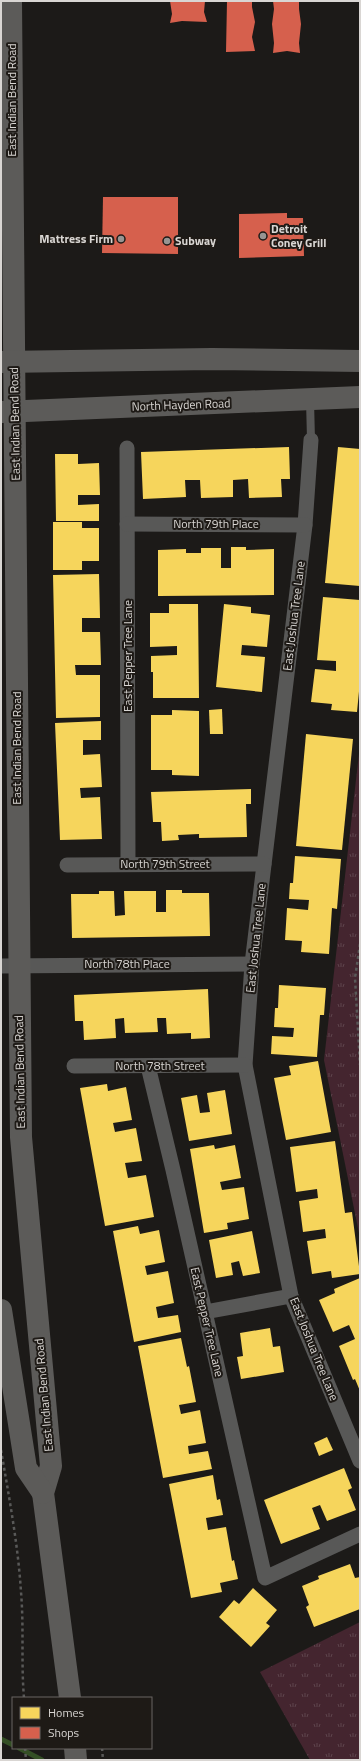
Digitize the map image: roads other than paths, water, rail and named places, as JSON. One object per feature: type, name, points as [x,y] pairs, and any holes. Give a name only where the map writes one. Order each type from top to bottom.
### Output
[{"type":"main road","name":"East Indian Bend Road","points":[[11,1],[8,362],[10,965],[21,1137],[51,1466],[43,1493],[70,1697]]},
{"type":"main road","points":[[8,362],[205,359],[360,361]]},
{"type":"main road","name":"North Hayden Road","points":[[8,412],[360,397]]},
{"type":"main road","name":"East Indian Bend Road","points":[[1,1310],[26,1468],[43,1493]]},
{"type":"main road","points":[[75,1749],[76,1760]]},
{"type":"street","name":"East Joshua Tree Lane","points":[[311,440],[305,525],[252,964],[245,1065],[291,1296],[360,1461]]},
{"type":"street","name":"East Pepper Tree Lane","points":[[127,448],[128,864]]},
{"type":"street","name":"North 79th Place","points":[[127,524],[305,525]]},
{"type":"street","name":"North 79th Street","points":[[67,865],[264,864]]},
{"type":"street","name":"North 78th Place","points":[[10,965],[252,964]]},
{"type":"street","name":"North 78th Street","points":[[74,1066],[245,1065]]},
{"type":"street","name":"East Pepper Tree Lane","points":[[148,1066],[266,1578],[360,1534]]},
{"type":"street","points":[[205,1312],[291,1296]]},
{"type":"lane","name":"East Joshua Tree Lane","points":[[310,400],[311,440]]},
{"type":"waterway","points":[[1,1739],[12,1744]]},
{"type":"waterway","points":[[21,1749],[42,1760]]},
{"type":"place","name":"Detroit Coney Grill","points":[[263,236]]},
{"type":"place","name":"Mattress Firm","points":[[121,239]]},
{"type":"place","name":"Subway","points":[[167,241]]}]
